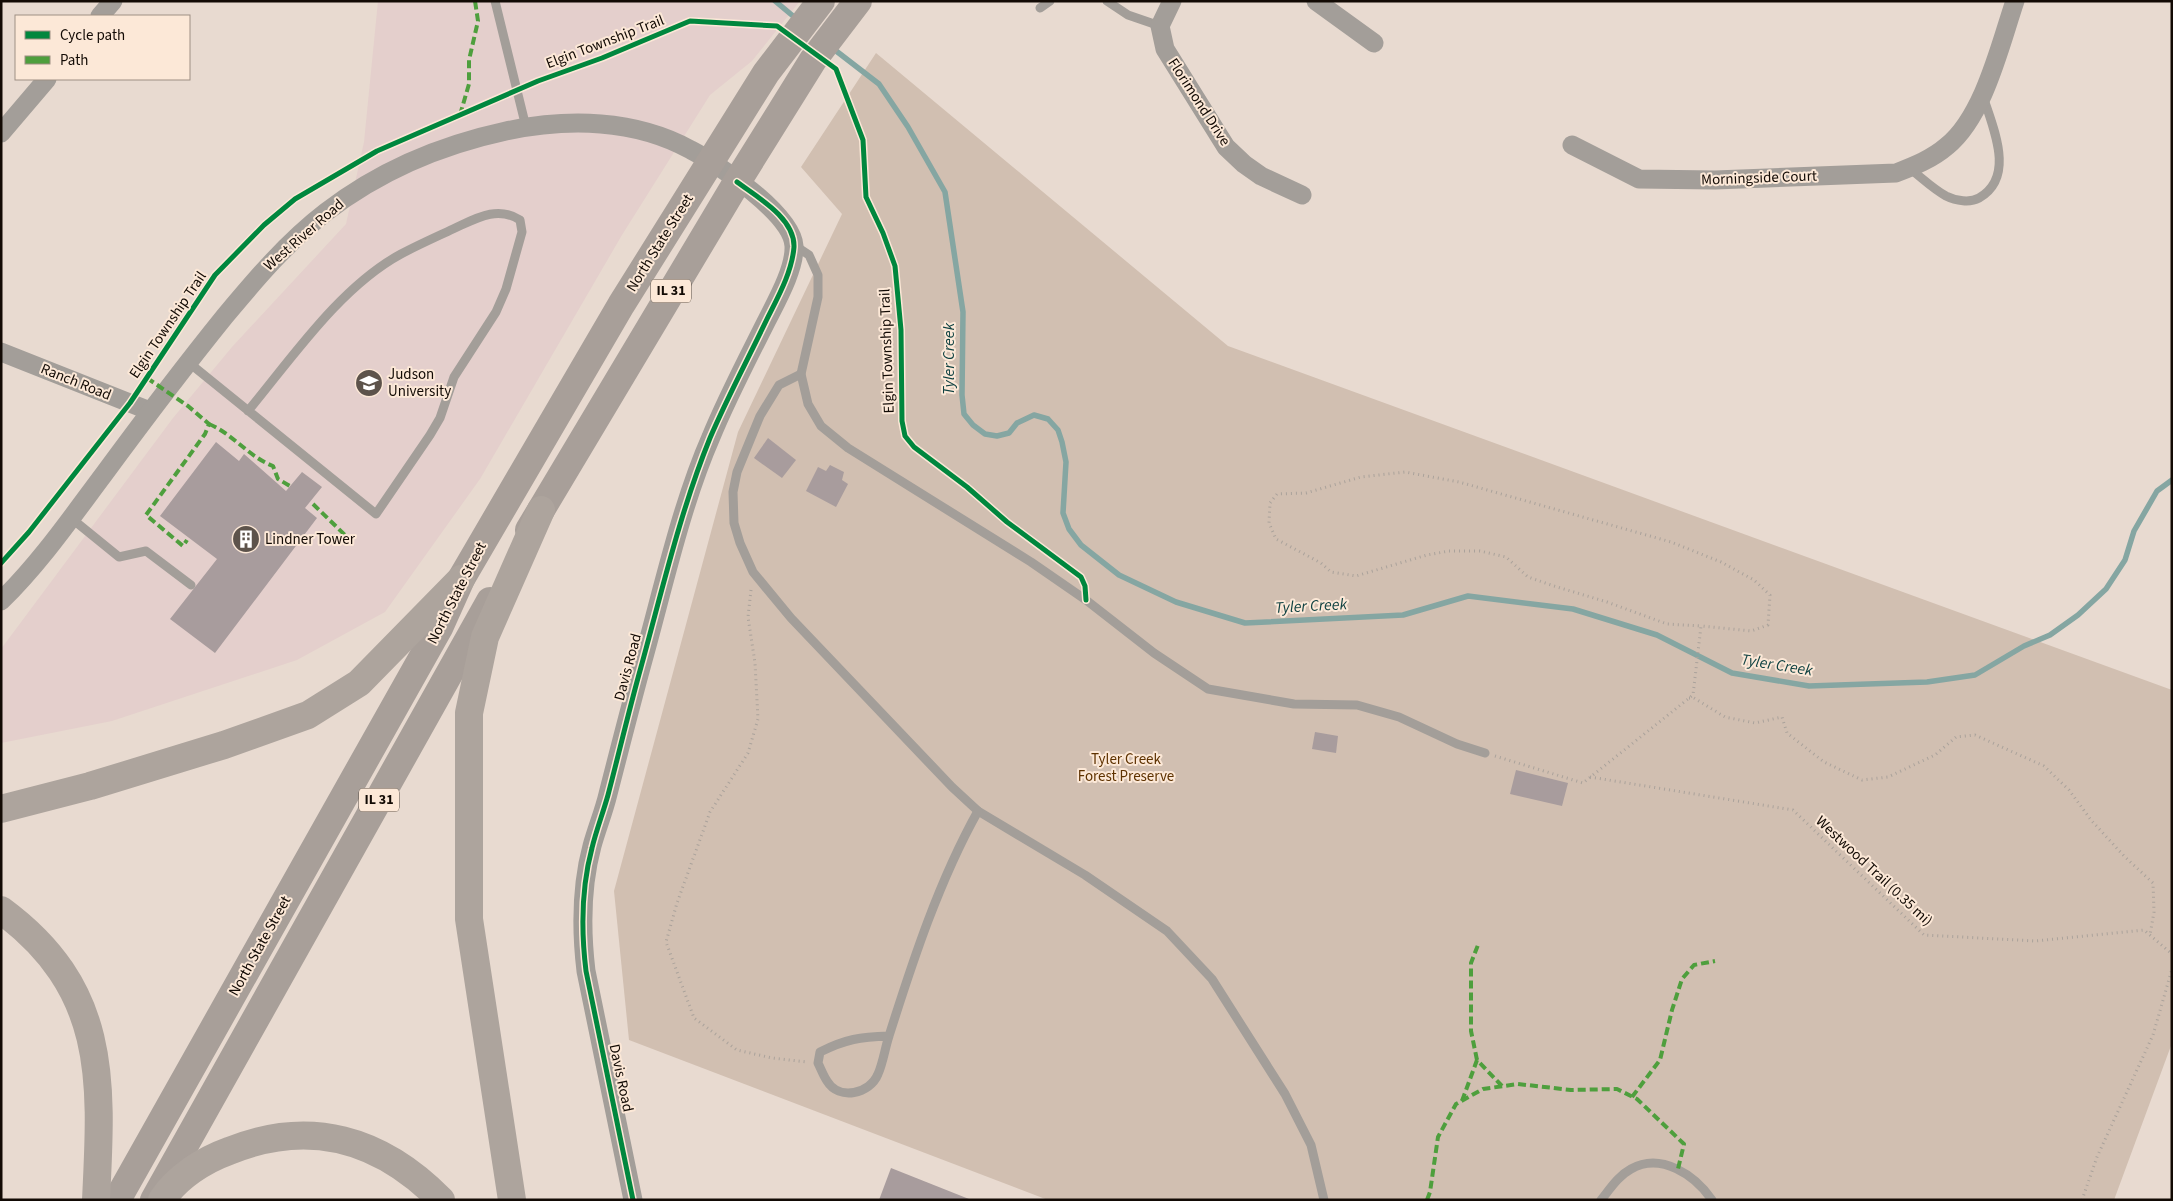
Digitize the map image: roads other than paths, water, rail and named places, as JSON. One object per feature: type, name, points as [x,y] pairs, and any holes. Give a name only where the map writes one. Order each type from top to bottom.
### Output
[{"type":"highway","points":[[512,1200],[469,919],[469,713],[485,637],[541,510]]},
{"type":"highway","points":[[1,809],[90,786],[224,745],[308,715],[359,683],[461,578]]},
{"type":"highway","points":[[1,910],[16,920],[50,954],[73,989],[85,1015],[100,1094],[96,1200]]},
{"type":"highway","points":[[162,1200],[178,1183],[213,1157],[262,1139],[295,1135],[320,1135],[366,1147],[404,1167],[441,1200]]},
{"type":"main road","name":"North State Street","points":[[154,1200],[541,510],[737,182],[813,60],[858,1]]},
{"type":"main road","name":"North State Street","points":[[117,1200],[439,628],[461,578],[621,305],[766,73],[814,10]]},
{"type":"street","points":[[101,15],[113,1]]},
{"type":"street","points":[[1160,26],[1172,1]]},
{"type":"street","points":[[1316,1],[1374,43]]},
{"type":"street","points":[[1982,94],[2016,1]]},
{"type":"street","name":"Florimond Drive","points":[[1160,26],[1166,49],[1226,147],[1261,176],[1302,195]]},
{"type":"street","points":[[1,133],[46,80]]},
{"type":"street","name":"Morningside Court","points":[[1572,145],[1639,179],[1715,180],[1896,172],[1909,168],[1948,146],[1968,122],[1982,94]]},
{"type":"street","name":"West River Road","points":[[1,601],[44,555],[150,411],[267,266],[324,214],[347,197],[385,174],[420,157],[466,141],[526,127],[602,123],[632,127],[671,139],[712,161],[737,182]]},
{"type":"street","points":[[737,182],[776,212],[790,231],[794,245]]},
{"type":"street","name":"Davis Road","points":[[633,1200],[586,971],[582,937],[582,908],[591,850],[665,581],[697,476],[711,436],[783,287],[794,245]]},
{"type":"street","name":"Ranch Road","points":[[1,352],[150,411]]},
{"type":"lane","points":[[495,1],[526,127]]},
{"type":"lane","points":[[1040,8],[1050,1]]},
{"type":"lane","points":[[1107,1],[1128,15],[1160,26]]},
{"type":"lane","points":[[1909,168],[1945,196],[1960,201],[1976,200],[1989,192],[1998,180],[2000,165],[1995,133],[1982,94]]},
{"type":"lane","points":[[188,362],[248,411],[376,514],[430,435],[440,418],[454,377],[496,312],[506,289],[522,232],[520,220],[503,212],[484,214],[400,254],[338,304],[248,411]]},
{"type":"lane","points":[[794,245],[809,255],[818,275],[818,297],[801,374],[808,404],[821,426],[848,448],[1031,562],[1086,600],[1154,653],[1208,689],[1294,704],[1357,705],[1399,716],[1456,744],[1485,753]]},
{"type":"lane","points":[[801,374],[779,385],[760,416],[737,472],[733,492],[734,523],[740,543],[753,572],[791,618],[952,787],[978,811],[1085,875],[1168,931],[1212,979],[1290,1103],[1311,1146],[1324,1200]]},
{"type":"lane","points":[[71,518],[118,557],[146,551],[192,585]]},
{"type":"lane","points":[[889,1036],[858,1037],[838,1043],[820,1052],[818,1063],[827,1082],[841,1091],[858,1093],[872,1085],[878,1074],[909,972],[958,847],[978,811]]},
{"type":"lane","points":[[1602,1200],[1614,1182],[1630,1169],[1648,1163],[1681,1169],[1699,1182],[1712,1200]]},
{"type":"waterway","name":"Tyler Creek","points":[[775,1],[799,21]]},
{"type":"waterway","name":"Tyler Creek","points":[[831,47],[879,84],[908,127],[945,192],[963,312],[962,395],[964,414],[973,425],[985,434],[997,436],[1009,433],[1017,423],[1034,415],[1048,419],[1058,430],[1066,462],[1063,513],[1069,529],[1081,545],[1119,575],[1176,602],[1245,623],[1403,615],[1468,596],[1573,609],[1657,635],[1732,673],[1809,686],[1927,682],[1975,675],[2024,646],[2050,635],[2078,615],[2106,589],[2125,560],[2134,531],[2157,491],[2172,480]]},
{"type":"place","name":"Judson University","points":[[369,383]]},
{"type":"place","name":"Lindner Tower","points":[[246,539]]},
{"type":"park label","name":"Tyler Creek Forest Preserve","points":[[1126,768]]}]
